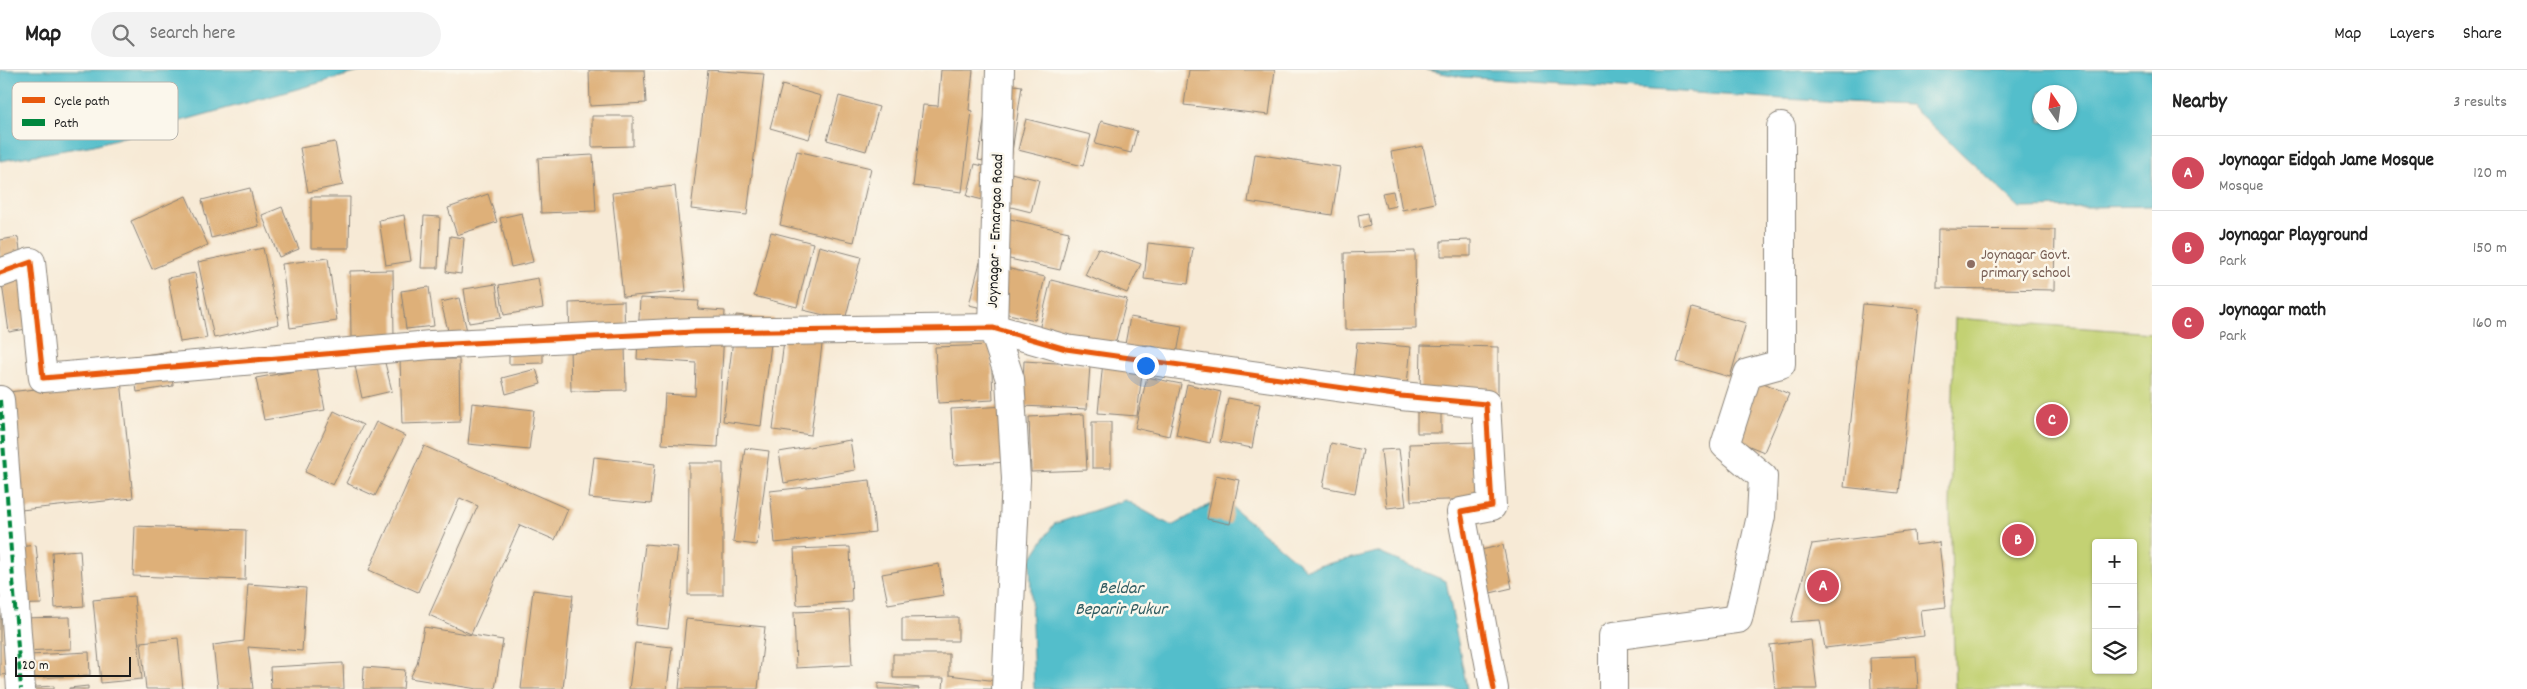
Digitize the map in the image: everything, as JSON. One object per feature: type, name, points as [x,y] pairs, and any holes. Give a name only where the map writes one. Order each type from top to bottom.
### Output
[{"type":"street","name":"Joynagar - Emargao Road","points":[[1000,70],[993,328],[1010,379],[1016,479],[1006,689]]},
{"type":"street","points":[[1613,689],[1613,636],[1738,619],[1760,516],[1763,477],[1725,445],[1748,373],[1781,364],[1781,127]]},
{"type":"street","points":[[0,273],[31,262],[43,378],[431,345],[694,332],[993,328],[1066,349],[1401,396],[1486,404],[1492,506],[1461,512],[1494,689]]},
{"type":"street","points":[[0,400],[21,689]]},
{"type":"green space","points":[[1955,318],[2152,333],[2152,689],[1955,689],[1950,506]]},
{"type":"water","points":[[0,70],[366,70],[178,122],[178,82],[12,82],[12,140],[112,140],[94,145],[0,161]]},
{"type":"water","points":[[1426,70],[2152,70],[2152,206],[2020,208],[1910,105],[1783,99],[1462,77]]},
{"type":"water","name":"Beldar Beparir Pukur","points":[[1221,498],[1306,569],[1377,552],[1446,581],[1467,689],[1034,689],[1030,560],[1054,524],[1125,500],[1172,526]]},
{"type":"building","points":[[589,70],[644,70],[646,103],[590,106]]},
{"type":"building","points":[[708,70],[764,74],[747,215],[691,209]]},
{"type":"building","points":[[941,70],[973,70],[969,110],[972,111],[962,192],[913,186],[923,105],[938,106]]},
{"type":"building","points":[[1189,70],[1275,70],[1269,115],[1184,105]]},
{"type":"building","points":[[990,82],[1022,86],[1010,165],[978,160]]},
{"type":"building","points":[[782,85],[821,96],[809,139],[770,128]]},
{"type":"building","points":[[839,96],[879,107],[866,151],[827,140]]},
{"type":"building","points":[[592,116],[633,116],[633,146],[592,147]]},
{"type":"building","points":[[1026,119],[1091,135],[1083,166],[1018,150]]},
{"type":"building","points":[[1101,121],[1137,131],[1131,153],[1095,144]]},
{"type":"building","points":[[335,142],[343,185],[308,192],[300,148]]},
{"type":"building","points":[[1423,146],[1435,203],[1402,210],[1391,152]]},
{"type":"building","points":[[797,151],[871,168],[854,242],[780,225]]},
{"type":"building","points":[[1255,154],[1340,167],[1332,215],[1248,202]]},
{"type":"building","points":[[593,155],[596,211],[541,213],[538,158]]},
{"type":"building","points":[[975,164],[1039,180],[1031,212],[967,196]]},
{"type":"building","points":[[675,186],[686,291],[623,297],[612,193]]},
{"type":"building","points":[[250,188],[259,226],[211,238],[202,200]]},
{"type":"building","points":[[1393,191],[1396,206],[1386,208],[1382,193]]},
{"type":"building","points":[[488,194],[497,222],[457,235],[448,208]]},
{"type":"building","points":[[186,196],[208,245],[152,269],[131,221]]},
{"type":"building","points":[[311,197],[350,197],[349,248],[311,248]]},
{"type":"building","points":[[282,207],[299,249],[279,257],[262,215]]},
{"type":"building","points":[[522,213],[533,262],[511,267],[500,218]]},
{"type":"building","points":[[1368,213],[1370,225],[1360,228],[1358,215]]},
{"type":"building","points":[[404,215],[411,261],[386,265],[379,220]]},
{"type":"building","points":[[992,215],[1069,232],[1060,270],[982,253]]},
{"type":"building","points":[[424,216],[440,217],[438,268],[421,268]]},
{"type":"building","points":[[1938,229],[2055,230],[2054,290],[1937,288]]},
{"type":"building","points":[[771,232],[813,243],[797,307],[754,296]]},
{"type":"building","points":[[450,236],[464,238],[461,274],[446,272]]},
{"type":"building","points":[[18,237],[32,328],[9,332],[0,270],[0,240]]},
{"type":"building","points":[[1471,240],[1471,256],[1441,256],[1441,241]]},
{"type":"building","points":[[1148,243],[1193,248],[1188,284],[1144,279]]},
{"type":"building","points":[[819,246],[861,257],[845,320],[803,310]]},
{"type":"building","points":[[263,248],[279,324],[214,338],[198,262]]},
{"type":"building","points":[[1098,248],[1141,264],[1127,293],[1085,275]]},
{"type":"building","points":[[1415,251],[1416,329],[1345,330],[1344,253]]},
{"type":"building","points":[[328,258],[337,321],[290,328],[282,264]]},
{"type":"building","points":[[980,262],[1045,277],[1035,320],[969,305]]},
{"type":"building","points":[[393,270],[394,337],[351,337],[350,271]]},
{"type":"building","points":[[195,273],[207,338],[180,342],[168,278]]},
{"type":"building","points":[[538,278],[543,308],[504,315],[499,285]]},
{"type":"building","points":[[1051,280],[1127,299],[1114,348],[1039,330]]},
{"type":"building","points":[[496,284],[501,318],[469,323],[464,289]]},
{"type":"building","points":[[429,287],[434,326],[406,329],[401,291]]},
{"type":"building","points":[[459,298],[468,335],[450,339],[441,302]]},
{"type":"building","points":[[640,298],[699,301],[698,309],[725,311],[718,447],[662,444],[665,394],[695,396],[696,363],[637,359]]},
{"type":"building","points":[[624,301],[626,390],[571,391],[569,303]]},
{"type":"building","points":[[1863,304],[1919,309],[1899,493],[1844,487]]},
{"type":"building","points":[[1692,308],[1746,323],[1730,377],[1677,362]]},
{"type":"building","points":[[736,315],[774,319],[761,426],[723,421]]},
{"type":"building","points":[[1130,317],[1182,326],[1174,370],[1122,361]]},
{"type":"building","points":[[786,324],[824,328],[811,435],[773,430]]},
{"type":"building","points":[[1357,342],[1411,347],[1407,384],[1353,379]]},
{"type":"building","points":[[991,345],[993,400],[938,403],[935,347]]},
{"type":"building","points":[[1421,345],[1498,347],[1498,394],[1420,393]]},
{"type":"building","points":[[170,351],[173,386],[137,392],[132,357]]},
{"type":"building","points":[[543,351],[543,363],[509,364],[509,353]]},
{"type":"building","points":[[384,359],[392,391],[362,398],[355,366]]},
{"type":"building","points":[[459,359],[460,422],[402,424],[400,360]]},
{"type":"building","points":[[1024,361],[1090,365],[1087,409],[1022,406]]},
{"type":"building","points":[[1103,361],[1143,365],[1137,416],[1098,413]]},
{"type":"building","points":[[317,367],[325,410],[264,420],[256,378]]},
{"type":"building","points":[[536,369],[541,384],[506,394],[502,378]]},
{"type":"building","points":[[1147,377],[1181,384],[1169,436],[1135,428]]},
{"type":"building","points":[[121,380],[133,498],[21,510],[8,392]]},
{"type":"building","points":[[1759,381],[1789,394],[1764,452],[1735,440]]},
{"type":"building","points":[[1187,384],[1221,392],[1210,443],[1176,435]]},
{"type":"building","points":[[1228,398],[1260,404],[1252,448],[1220,442]]},
{"type":"building","points":[[472,403],[534,410],[529,450],[468,444]]},
{"type":"building","points":[[1007,406],[1009,462],[954,465],[951,409]]},
{"type":"building","points":[[1417,408],[1441,409],[1441,433],[1417,433]]},
{"type":"building","points":[[334,411],[363,425],[333,485],[305,472]]},
{"type":"building","points":[[1084,414],[1087,470],[1031,472],[1029,417]]},
{"type":"building","points":[[376,422],[405,436],[375,496],[346,483]]},
{"type":"building","points":[[1092,422],[1111,422],[1111,468],[1092,468]]},
{"type":"building","points":[[850,440],[855,470],[784,483],[779,452]]},
{"type":"building","points":[[1480,442],[1481,499],[1411,501],[1409,444]]},
{"type":"building","points":[[1331,443],[1363,450],[1355,493],[1323,487]]},
{"type":"building","points":[[424,446],[568,509],[555,540],[520,525],[471,634],[429,615],[478,506],[460,498],[418,592],[369,570]]},
{"type":"building","points":[[745,448],[769,451],[757,545],[733,542]]},
{"type":"building","points":[[1399,449],[1406,506],[1387,508],[1381,450]]},
{"type":"building","points":[[594,457],[655,464],[651,504],[589,498]]},
{"type":"building","points":[[689,463],[723,463],[723,595],[688,595]]},
{"type":"building","points":[[1216,475],[1239,480],[1230,524],[1207,519]]},
{"type":"building","points":[[870,480],[875,532],[775,543],[770,491]]},
{"type":"building","points":[[135,526],[246,530],[245,580],[133,576]]},
{"type":"building","points":[[1914,531],[1915,545],[1939,542],[1946,607],[1921,610],[1924,636],[1825,648],[1820,620],[1791,622],[1812,544]]},
{"type":"building","points":[[645,544],[678,547],[668,629],[636,625]]},
{"type":"building","points":[[36,545],[42,604],[0,605],[0,549]]},
{"type":"building","points":[[1503,545],[1512,588],[1486,594],[1477,551]]},
{"type":"building","points":[[850,547],[852,602],[797,605],[794,549]]},
{"type":"building","points":[[80,550],[84,606],[55,608],[52,552]]},
{"type":"building","points":[[939,564],[944,595],[888,604],[882,574]]},
{"type":"building","points":[[248,584],[306,588],[302,651],[248,647],[253,689],[218,689],[213,645],[244,641]]},
{"type":"building","points":[[533,590],[573,595],[563,689],[521,689]]},
{"type":"building","points":[[134,596],[142,679],[101,683],[93,600]]},
{"type":"building","points":[[849,610],[852,665],[796,668],[794,612]]},
{"type":"building","points":[[0,616],[10,616],[12,674],[0,675]]},
{"type":"building","points":[[70,617],[71,649],[21,651],[20,618]]},
{"type":"building","points":[[958,617],[958,641],[902,641],[902,618]]},
{"type":"building","points":[[686,619],[765,627],[758,689],[679,689]]},
{"type":"building","points":[[424,627],[503,640],[495,689],[477,689],[410,678],[417,664]]},
{"type":"building","points":[[178,638],[183,689],[146,689],[141,642]]},
{"type":"building","points":[[1811,640],[1817,689],[1775,689],[1770,645]]},
{"type":"building","points":[[635,643],[672,647],[667,689],[629,689]]},
{"type":"building","points":[[89,652],[90,675],[30,678],[29,655]]},
{"type":"building","points":[[893,654],[949,654],[949,675],[1005,682],[1004,689],[943,689],[944,678],[893,678]]},
{"type":"building","points":[[1916,656],[1918,689],[1871,689],[1870,658]]},
{"type":"building","points":[[343,663],[344,689],[271,689],[270,667]]},
{"type":"building","points":[[364,667],[405,670],[403,689],[363,689]]},
{"type":"building","points":[[878,683],[919,688],[919,689],[878,689]]},
{"type":"building","points":[[54,686],[54,689],[21,689],[21,688]]},
{"type":"building","points":[[88,686],[88,689],[69,689],[69,688]]},
{"type":"marked path","points":[[0,400],[21,689]]},
{"type":"cycle path","points":[[0,273],[31,262],[43,378],[431,345],[694,332],[993,328],[1066,349],[1401,396],[1486,404],[1492,506],[1461,512],[1494,689]]},
{"type":"place","name":"Joynagar Govt. primary school","points":[[1971,264]]},
{"type":"place","name":"Joynagar math","points":[[2052,420]]},
{"type":"place","name":"Joynagar Playground","points":[[2018,540]]},
{"type":"place","name":"Joynagar Eidgah Jame Mosque","points":[[1823,586]]}]
